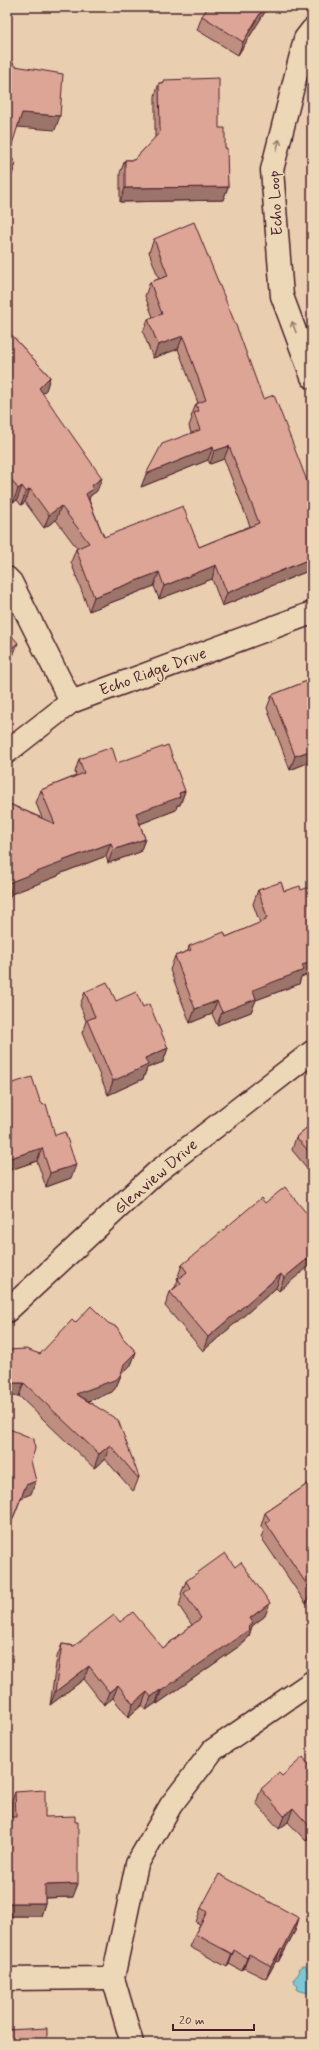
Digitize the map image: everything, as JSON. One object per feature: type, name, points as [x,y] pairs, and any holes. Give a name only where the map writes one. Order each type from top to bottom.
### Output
[{"type":"street","name":"Echo Loop","points":[[312,30],[305,39],[272,170],[282,296],[312,377]]},
{"type":"street","points":[[7,578],[11,582],[71,702]]},
{"type":"street","name":"Echo Ridge Drive","points":[[7,752],[71,702],[312,613]]},
{"type":"street","name":"Glenview Drive","points":[[7,1311],[158,1172],[312,1052]]},
{"type":"street","points":[[132,2043],[113,1978],[137,1864],[171,1805],[213,1750],[312,1682]]},
{"type":"street","points":[[7,1979],[113,1978]]},
{"type":"water","points":[[302,1966],[306,1966],[307,1971],[312,1972],[312,1994],[297,1990],[298,1986],[295,1984],[294,1979],[299,1973],[298,1969]]},
{"type":"building","points":[[208,7],[264,7],[243,42],[202,16]]},
{"type":"building","points":[[9,57],[15,66],[63,74],[60,116],[22,113],[9,154],[16,164],[7,172],[7,59]]},
{"type":"building","points":[[219,78],[219,128],[225,128],[228,187],[125,188],[125,160],[134,160],[160,132],[159,83],[164,83],[164,80]]},
{"type":"building","points":[[194,222],[239,333],[263,399],[274,395],[312,494],[312,499],[307,502],[312,515],[312,541],[308,543],[312,558],[227,593],[216,565],[164,586],[159,572],[94,597],[76,549],[89,543],[61,506],[49,515],[30,489],[26,492],[22,486],[18,489],[7,473],[7,330],[50,377],[39,388],[102,478],[91,486],[93,489],[86,494],[104,537],[183,506],[199,547],[259,523],[229,446],[214,451],[213,447],[146,474],[162,444],[200,430],[194,413],[199,411],[196,404],[206,400],[183,336],[158,345],[148,319],[162,314],[150,282],[168,276],[154,239]]},
{"type":"building","points":[[7,630],[18,643],[7,652]]},
{"type":"building","points":[[312,679],[312,750],[295,756],[272,695]]},
{"type":"building","points":[[168,745],[185,791],[179,793],[180,797],[136,813],[145,839],[113,850],[111,843],[62,861],[63,862],[8,883],[11,892],[7,893],[7,803],[55,824],[41,790],[84,773],[79,759],[112,747],[117,763]]},
{"type":"building","points":[[281,882],[284,891],[300,886],[301,890],[312,886],[312,962],[302,965],[304,970],[253,990],[256,999],[222,1012],[217,1001],[195,1009],[175,956],[191,950],[189,946],[224,932],[226,937],[266,920],[267,917],[258,890]]},
{"type":"building","points":[[107,982],[116,1001],[136,992],[143,1007],[149,1004],[168,1048],[145,1058],[148,1065],[113,1081],[87,1020],[95,1017],[85,992]]},
{"type":"building","points":[[32,1077],[40,1101],[43,1105],[46,1104],[55,1135],[65,1132],[76,1165],[50,1173],[42,1148],[7,1159],[7,1085]]},
{"type":"building","points":[[312,1123],[312,1155],[296,1137]]},
{"type":"building","points":[[285,1187],[312,1220],[312,1255],[284,1278],[281,1274],[208,1337],[170,1292],[181,1283],[178,1279],[187,1272],[182,1265],[261,1198],[265,1203]]},
{"type":"building","points":[[91,1306],[108,1323],[117,1327],[123,1338],[136,1352],[124,1364],[121,1374],[117,1379],[76,1394],[118,1420],[139,1477],[138,1478],[110,1445],[99,1454],[24,1383],[7,1383],[7,1350],[26,1349],[40,1354],[72,1320],[75,1323]]},
{"type":"building","points":[[7,1428],[34,1439],[35,1449],[31,1461],[36,1481],[26,1485],[7,1533]]},
{"type":"building","points":[[312,1481],[311,1591],[266,1523],[270,1520],[265,1513]]},
{"type":"building","points":[[225,1553],[235,1567],[241,1562],[270,1603],[250,1618],[253,1623],[248,1627],[250,1629],[161,1691],[160,1690],[151,1697],[147,1692],[133,1704],[118,1685],[109,1692],[89,1666],[55,1692],[62,1644],[74,1646],[114,1615],[120,1622],[133,1612],[163,1648],[201,1618],[184,1593],[190,1588],[186,1581]]},
{"type":"building","points":[[303,1757],[308,1764],[312,1760],[311,1828],[293,1808],[284,1816],[261,1789],[279,1773],[282,1776]]},
{"type":"building","points":[[45,1790],[45,1817],[75,1816],[75,1822],[78,1822],[78,1884],[45,1885],[45,1903],[7,1903],[7,1817],[16,1817],[15,1792]]},
{"type":"building","points":[[219,1874],[299,1918],[283,1949],[281,1948],[271,1966],[249,1954],[247,1958],[234,1950],[232,1954],[195,1934],[207,1912],[201,1908]]},
{"type":"building","points":[[47,2028],[47,2043],[7,2043],[7,2030]]}]
